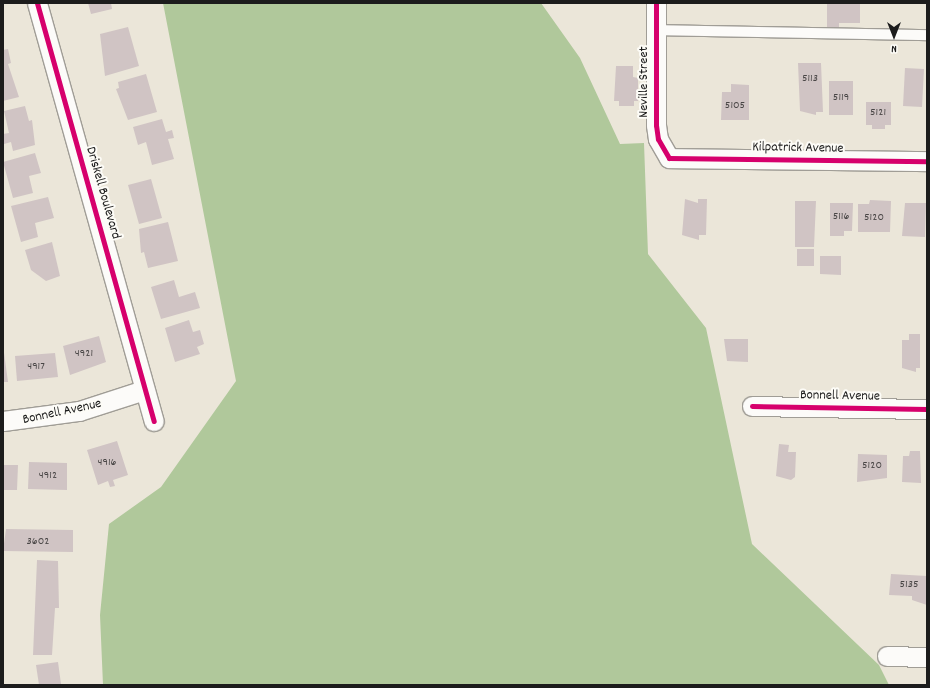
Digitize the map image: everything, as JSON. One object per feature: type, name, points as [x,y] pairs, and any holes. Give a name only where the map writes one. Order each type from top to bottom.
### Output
[{"type":"street","name":"Driskell Boulevard","points":[[37,3],[144,390],[154,421]]},
{"type":"street","name":"Neville Street","points":[[656,3],[656,125],[658,139],[669,158]]},
{"type":"street","name":"Kilpatrick Avenue","points":[[669,158],[927,161]]},
{"type":"street","name":"Bonnell Avenue","points":[[3,422],[79,411],[144,390]]},
{"type":"street","name":"Bonnell Avenue","points":[[752,406],[927,409]]},
{"type":"street","points":[[887,656],[927,656]]},
{"type":"lane","points":[[656,30],[927,35]]},
{"type":"green space","points":[[163,3],[541,3],[580,58],[620,144],[644,143],[648,254],[706,328],[752,544],[879,665],[889,685],[103,685],[100,615],[109,524],[161,487],[236,381]]},
{"type":"building","points":[[88,3],[111,3],[112,9],[91,14]]},
{"type":"building","points":[[827,3],[860,3],[860,23],[839,23],[839,28],[827,28]]},
{"type":"building","points":[[128,27],[139,66],[105,76],[100,34]]},
{"type":"building","points":[[8,49],[11,63],[8,64],[19,97],[3,101],[3,50]]},
{"type":"building","points":[[798,63],[821,63],[823,112],[816,112],[816,115],[800,111]]},
{"type":"building","points":[[616,66],[633,66],[633,77],[638,78],[638,101],[634,101],[634,106],[619,106],[619,101],[614,101]]},
{"type":"building","points":[[905,68],[924,69],[922,107],[903,106]]},
{"type":"building","points":[[146,74],[157,112],[128,120],[116,89],[119,88],[118,82]]},
{"type":"building","points":[[829,81],[853,81],[853,115],[829,115]]},
{"type":"building","points":[[731,84],[749,85],[749,120],[721,120],[722,92],[731,92]]},
{"type":"building","points":[[866,102],[891,102],[891,125],[885,125],[885,129],[872,129],[872,125],[866,125]]},
{"type":"building","points":[[25,106],[29,121],[32,120],[35,145],[13,151],[11,142],[4,144],[3,134],[9,133],[4,111]]},
{"type":"building","points":[[162,119],[166,132],[172,130],[174,138],[168,139],[174,159],[152,165],[146,142],[138,145],[133,127]]},
{"type":"building","points":[[35,153],[41,173],[29,176],[33,193],[13,198],[3,162]]},
{"type":"building","points":[[151,179],[162,218],[139,224],[128,185]]},
{"type":"building","points":[[48,197],[54,218],[35,223],[38,237],[21,242],[11,206]]},
{"type":"building","points":[[685,199],[698,203],[698,199],[707,199],[706,235],[699,235],[699,240],[682,235]]},
{"type":"building","points":[[870,200],[891,201],[890,232],[858,232],[858,204],[869,204]]},
{"type":"building","points":[[795,201],[816,201],[814,247],[795,247]]},
{"type":"building","points":[[830,203],[853,203],[852,231],[844,231],[844,236],[830,236]]},
{"type":"building","points":[[905,203],[926,203],[925,237],[902,236]]},
{"type":"building","points":[[168,222],[178,261],[148,268],[144,252],[141,253],[139,229]]},
{"type":"building","points":[[52,242],[60,276],[46,281],[31,270],[25,250]]},
{"type":"building","points":[[797,249],[814,249],[814,266],[797,266]]},
{"type":"building","points":[[820,256],[841,256],[841,275],[820,274]]},
{"type":"building","points":[[174,280],[179,297],[195,292],[200,308],[161,319],[151,287]]},
{"type":"building","points":[[189,320],[193,332],[200,330],[204,344],[197,347],[200,354],[175,362],[165,328]]},
{"type":"building","points":[[909,334],[920,334],[920,368],[916,368],[916,372],[902,368],[902,340],[909,340]]},
{"type":"building","points":[[99,336],[106,362],[70,375],[63,346]]},
{"type":"building","points":[[724,339],[748,339],[748,362],[727,361]]},
{"type":"building","points":[[3,345],[8,382],[3,382]]},
{"type":"building","points":[[55,353],[58,377],[17,381],[15,356]]},
{"type":"building","points":[[117,441],[128,475],[113,480],[115,486],[110,487],[108,481],[98,485],[87,450]]},
{"type":"building","points":[[779,444],[789,445],[788,452],[796,452],[795,477],[791,480],[776,476]]},
{"type":"building","points":[[910,451],[920,451],[921,483],[902,482],[903,456],[909,456]]},
{"type":"building","points":[[858,454],[887,455],[887,478],[857,482]]},
{"type":"building","points":[[29,462],[67,463],[67,490],[28,489]]},
{"type":"building","points":[[3,465],[18,465],[17,490],[3,490]]},
{"type":"building","points":[[6,529],[73,530],[73,552],[3,551]]},
{"type":"building","points":[[37,560],[58,561],[59,608],[55,608],[52,655],[33,655]]},
{"type":"building","points":[[891,574],[927,576],[927,605],[912,600],[912,596],[889,595]]},
{"type":"building","points":[[58,662],[61,684],[39,685],[36,665]]},
{"type":"cycle path","points":[[37,3],[154,421]]},
{"type":"cycle path","points":[[656,3],[656,125],[658,139],[669,158],[927,161]]},
{"type":"cycle path","points":[[752,406],[927,409]]}]
